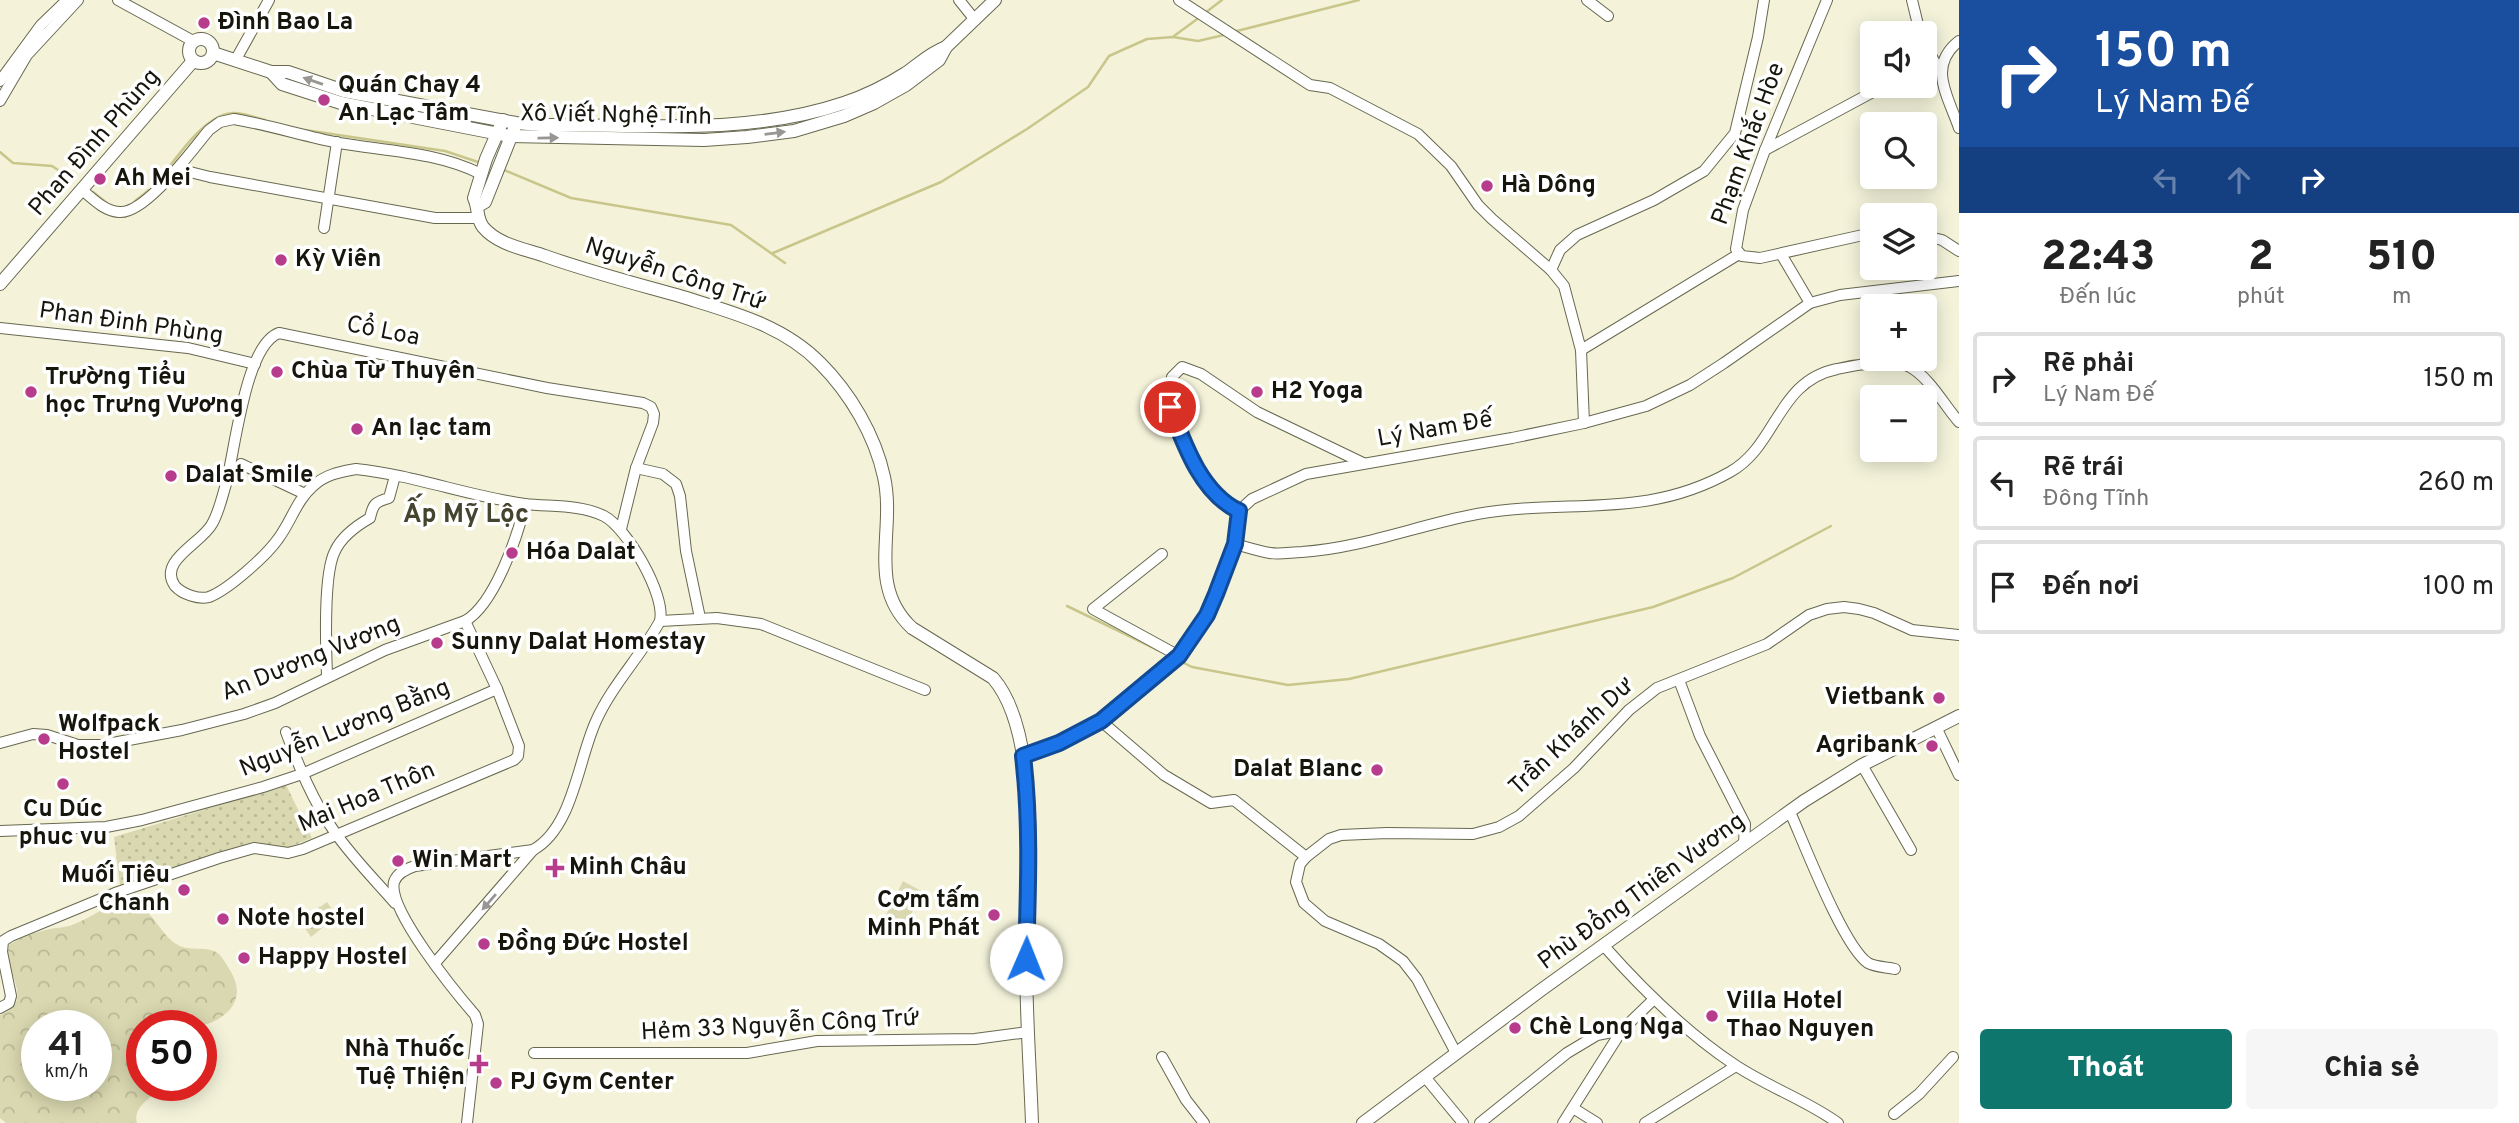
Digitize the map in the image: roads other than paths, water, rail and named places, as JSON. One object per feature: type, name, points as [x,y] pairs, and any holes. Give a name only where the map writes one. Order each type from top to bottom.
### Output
[{"type":"main road","name":"Xô Viết Nghệ Tĩnh","points":[[271,72],[282,84],[341,103],[504,135],[704,140],[794,131],[844,116],[874,103],[906,85],[939,60],[946,47],[995,0]]},
{"type":"main road","points":[[201,38],[209,41],[213,53],[206,63],[193,61],[189,49],[193,41],[201,38]]},
{"type":"main road","name":"Xô Viết Nghệ Tĩnh","points":[[213,53],[271,72],[288,72],[317,83],[373,97],[510,122],[541,125],[705,127],[795,118],[845,103],[875,90],[907,72],[932,52],[946,47]]},
{"type":"main road","name":"Phan Đình Phùng","points":[[0,284],[193,61]]},
{"type":"main road","points":[[477,212],[474,198],[510,122]]},
{"type":"main road","name":"Nguyễn Công Trứ","points":[[477,212],[489,233],[513,245],[760,322],[799,345],[818,361],[855,408],[874,447],[884,479],[885,562],[888,590],[893,605],[901,618],[912,628],[993,678],[1011,707],[1023,756],[1027,788],[1026,959],[1032,1123]]},
{"type":"main road","name":"Phù Đổng Thiên Vương","points":[[1363,1123],[1818,791],[1959,716]]},
{"type":"street","points":[[0,81],[41,25],[67,0]]},
{"type":"street","points":[[0,101],[27,55],[78,0]]},
{"type":"street","points":[[118,0],[193,41]]},
{"type":"street","points":[[235,61],[269,0]]},
{"type":"street","points":[[959,0],[975,20]]},
{"type":"street","points":[[1179,0],[1240,37],[1310,85],[1330,88],[1418,134],[1451,166],[1478,205],[1551,270],[1564,286],[1581,350],[1584,422]]},
{"type":"street","points":[[1587,0],[1608,16]]},
{"type":"street","points":[[1551,270],[1560,250],[1577,234],[1654,200],[1704,171],[1735,133],[1764,0]]},
{"type":"street","name":"Phạm Khắc Hòe","points":[[1827,0],[1765,150],[1743,210],[1736,243],[1739,254],[1752,258],[1860,236]]},
{"type":"street","points":[[1912,0],[1917,21]]},
{"type":"street","points":[[1959,41],[1944,56],[1941,65],[1959,128]]},
{"type":"street","points":[[1937,69],[1942,74]]},
{"type":"street","points":[[1765,150],[1862,98]]},
{"type":"street","points":[[82,190],[102,206],[125,212],[156,192],[209,130],[220,122],[234,119],[337,142],[462,164],[486,176]]},
{"type":"street","points":[[324,228],[337,142]]},
{"type":"street","points":[[178,169],[435,218],[477,212]]},
{"type":"street","points":[[1937,239],[1959,251]]},
{"type":"street","points":[[1581,350],[1739,254]]},
{"type":"street","points":[[1781,254],[1810,303]]},
{"type":"street","name":"Lý Nam Đế","points":[[1239,511],[1252,499],[1306,474],[1584,422],[1646,406],[1690,385],[1810,303],[1840,295],[1959,281]]},
{"type":"street","name":"Phan Đinh Phùng","points":[[0,328],[188,348],[255,364]]},
{"type":"street","name":"Cổ Loa","points":[[284,333],[547,388],[643,403],[651,407],[654,414],[636,468],[621,529],[605,517],[587,510],[525,504],[356,469],[334,473],[305,494],[276,541],[244,574],[208,598],[198,598],[176,587],[171,577],[172,566],[178,557],[201,539],[217,514],[227,481],[243,402],[255,364],[267,340],[274,334],[284,333]]},
{"type":"street","points":[[1235,544],[1272,554],[1316,551],[1364,543],[1478,514],[1542,506],[1616,506],[1663,499],[1697,489],[1741,466],[1753,455],[1798,388],[1820,374],[1844,367],[1888,363],[1910,367],[1959,422]]},
{"type":"street","points":[[1023,756],[1059,743],[1101,721],[1179,656],[1207,615],[1235,544],[1239,511],[1231,508],[1205,481],[1178,429],[1170,407],[1170,385],[1177,370],[1182,368],[1201,374],[1268,418],[1363,463]]},
{"type":"street","points":[[242,464],[305,494]]},
{"type":"street","points":[[636,468],[663,474],[676,484],[700,618]]},
{"type":"street","points":[[327,676],[326,626],[330,563],[336,548],[352,528],[370,518],[375,502],[389,498],[395,476]]},
{"type":"street","name":"An Dương Vương","points":[[0,743],[33,734],[47,735],[78,745],[102,745],[182,730],[244,714],[275,703],[385,650],[465,621],[477,614],[488,597],[520,528],[525,504]]},
{"type":"street","points":[[435,963],[533,850],[548,838],[562,817],[596,719],[660,621],[662,613],[657,594],[621,529]]},
{"type":"street","points":[[1162,554],[1093,608],[1179,656]]},
{"type":"street","name":"Trần Khánh Dư","points":[[1306,857],[1329,839],[1341,835],[1473,834],[1499,827],[1518,816],[1574,768],[1644,697],[1657,688],[1768,644],[1809,615],[1844,607],[1874,613],[1912,630],[1959,635]]},
{"type":"street","points":[[660,621],[700,618],[737,620],[766,626],[925,690]]},
{"type":"street","name":"Mai Hoa Thôn","points":[[0,1008],[9,1003],[11,996],[2,952],[3,941],[10,936],[115,893],[219,858],[264,847],[275,852],[288,853],[514,760],[519,746],[497,689],[465,621]]},
{"type":"street","points":[[1679,680],[1700,736],[1745,824],[1744,844]]},
{"type":"street","name":"Nguyễn Lương Bằng","points":[[0,831],[118,825],[252,790],[302,774],[497,689]]},
{"type":"street","points":[[1101,721],[1164,775],[1211,803],[1234,800],[1306,857],[1300,864],[1296,882],[1304,903],[1325,920],[1379,944],[1404,961],[1417,979],[1456,1053]]},
{"type":"street","points":[[1936,727],[1959,775]]},
{"type":"street","points":[[286,732],[302,774],[336,834],[397,905],[435,963],[475,1015],[478,1024],[467,1123]]},
{"type":"street","points":[[1863,765],[1911,850]]},
{"type":"street","points":[[1790,812],[1831,905],[1856,950],[1867,962],[1895,968]]},
{"type":"street","points":[[397,905],[393,889],[395,878],[409,868],[533,850]]},
{"type":"street","points":[[1604,946],[1653,1000],[1735,1066],[1819,1110],[1838,1123]]},
{"type":"street","points":[[1563,1123],[1622,1030],[1653,1000]]},
{"type":"street","points":[[1480,1123],[1567,1054],[1597,1035],[1622,1030]]},
{"type":"street","name":"Hẻm 33 Nguyễn Công Trứ","points":[[534,1053],[747,1053],[817,1041],[975,1040],[1028,1032]]},
{"type":"street","points":[[1162,1057],[1174,1081],[1204,1123]]},
{"type":"street","points":[[1894,1114],[1919,1094],[1953,1057]]},
{"type":"street","points":[[1645,1123],[1735,1066]]},
{"type":"street","points":[[1425,1077],[1463,1123]]},
{"type":"street","points":[[1573,1108],[1597,1123]]},
{"type":"waterway","points":[[1205,13],[1222,0]]},
{"type":"waterway","points":[[1233,32],[1359,0]]},
{"type":"waterway","points":[[1174,36],[1200,17]]},
{"type":"waterway","points":[[773,253],[941,182],[1027,129],[1088,87],[1109,56],[1147,39],[1173,37],[1198,41],[1224,35]]},
{"type":"waterway","points":[[156,184],[190,141],[210,122],[232,113],[265,120]]},
{"type":"waterway","points":[[305,130],[445,151],[481,163]]},
{"type":"waterway","points":[[0,152],[13,163],[52,166],[70,178]]},
{"type":"waterway","points":[[504,170],[571,198],[731,225],[785,263]]},
{"type":"waterway","points":[[135,201],[149,190]]},
{"type":"waterway","points":[[93,192],[107,203]]},
{"type":"waterway","points":[[1180,661],[1192,667],[1288,685],[1349,679],[1653,607],[1733,578],[1831,526]]},
{"type":"waterway","points":[[1067,606],[1160,651]]},
{"type":"place","name":"Đình Bao La","points":[[204,23]]},
{"type":"place","name":"Quán Chay 4 An Lạc Tâm","points":[[324,100]]},
{"type":"place","name":"Ah Mei","points":[[100,179]]},
{"type":"place","name":"Hà Dông","points":[[1487,186]]},
{"type":"place","name":"Kỳ Viên","points":[[281,260]]},
{"type":"place","name":"Chùa Từ Thuyên","points":[[277,372]]},
{"type":"place","name":"Trường Tiểu học Trưng Vương","points":[[31,392]]},
{"type":"place","name":"H2 Yoga","points":[[1257,392]]},
{"type":"place","name":"An lạc tam","points":[[357,429]]},
{"type":"place","name":"Dalat Smile","points":[[171,476]]},
{"type":"place","name":"Hóa Dalat","points":[[512,553]]},
{"type":"place","name":"Sunny Dalat Homestay","points":[[437,643]]},
{"type":"place","name":"Vietbank","points":[[1939,698]]},
{"type":"place","name":"Wolfpack Hostel","points":[[44,739]]},
{"type":"place","name":"Agribank","points":[[1932,746]]},
{"type":"place","name":"Dalat Blanc","points":[[1377,770]]},
{"type":"place","name":"Cu Dúc phuc vu","points":[[63,784]]},
{"type":"place","name":"Win Mart","points":[[398,861]]},
{"type":"place","name":"Minh Châu","points":[[555,868]]},
{"type":"place","name":"Muối Tiêu Chanh","points":[[184,890]]},
{"type":"place","name":"Cơm tấm Minh Phát","points":[[994,915]]},
{"type":"place","name":"Note hostel","points":[[223,919]]},
{"type":"place","name":"Đồng Đức Hostel","points":[[484,944]]},
{"type":"place","name":"Happy Hostel","points":[[244,958]]},
{"type":"place","name":"Villa Hotel Thao Nguyen","points":[[1712,1016]]},
{"type":"place","name":"Chè Long Nga","points":[[1515,1028]]},
{"type":"place","name":"Nhà Thuốc Tuệ Thiện","points":[[479,1064]]},
{"type":"place","name":"PJ Gym Center","points":[[496,1083]]},
{"type":"district","name":"Ấp Mỹ Lộc","points":[[466,515]]}]
